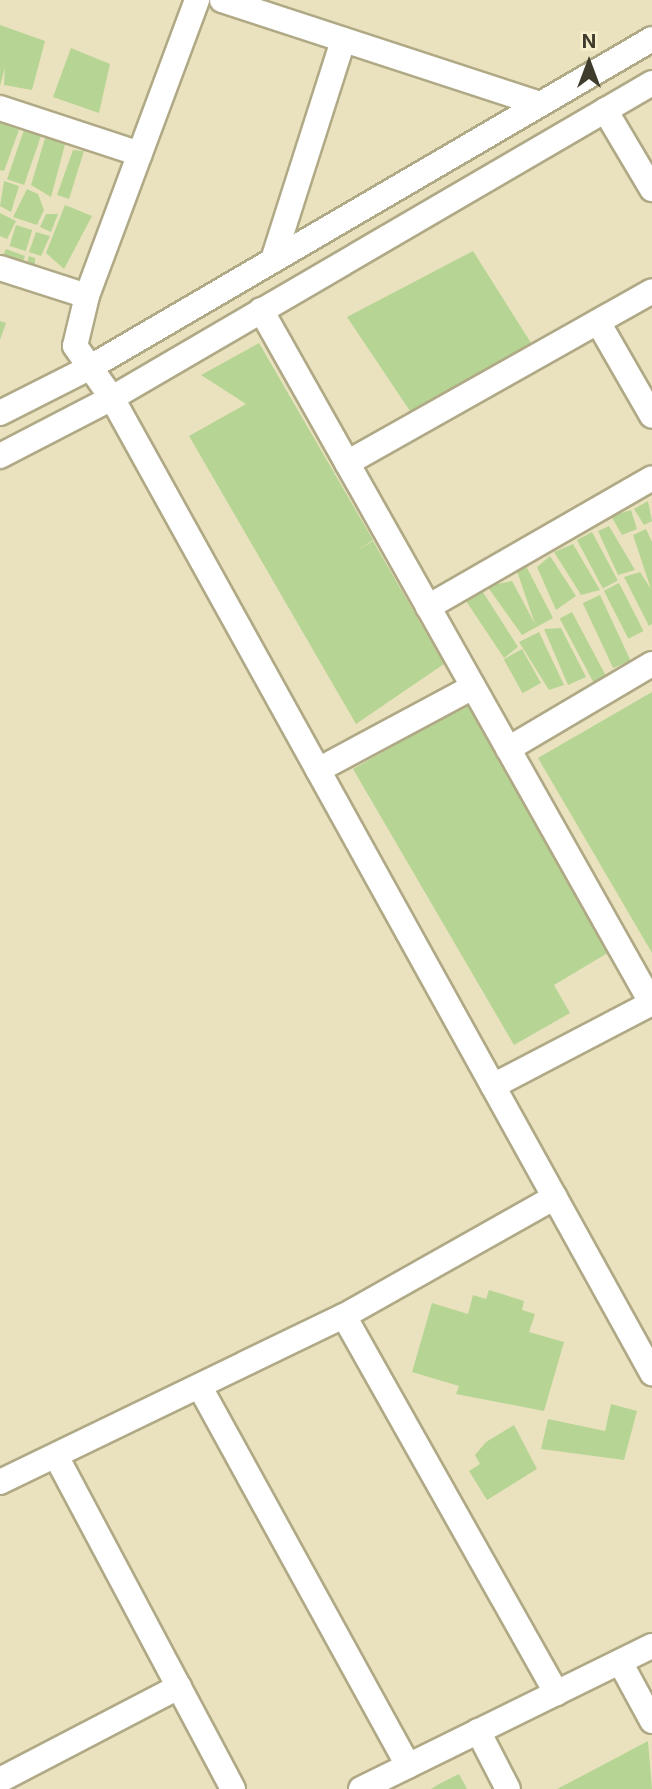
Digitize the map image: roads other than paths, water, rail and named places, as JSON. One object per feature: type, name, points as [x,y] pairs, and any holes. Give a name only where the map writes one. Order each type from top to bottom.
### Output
[{"type":"street","points":[[197,0],[87,296],[75,341],[89,368],[111,398],[652,1373]]},
{"type":"street","points":[[222,0],[538,103]]},
{"type":"street","points":[[1,411],[89,368],[538,103],[652,39]]},
{"type":"street","points":[[273,260],[344,40]]},
{"type":"street","points":[[0,456],[111,398],[652,83]]},
{"type":"street","points":[[0,108],[140,154]]},
{"type":"street","points":[[605,110],[652,190]]},
{"type":"street","points":[[0,268],[87,296]]},
{"type":"street","points":[[347,463],[652,291]]},
{"type":"street","points":[[261,310],[652,1003],[493,1086]]},
{"type":"street","points":[[597,322],[652,416]]},
{"type":"street","points":[[428,607],[652,478]]},
{"type":"street","points":[[508,749],[652,664]]},
{"type":"street","points":[[318,770],[474,687]]},
{"type":"street","points":[[0,1482],[201,1389],[344,1316],[555,1197]]},
{"type":"street","points":[[344,1316],[556,1693]]},
{"type":"street","points":[[201,1389],[408,1766]]},
{"type":"street","points":[[56,1456],[233,1789]]},
{"type":"street","points":[[361,1789],[652,1646]]},
{"type":"street","points":[[620,1662],[652,1721]]},
{"type":"street","points":[[0,1780],[179,1687]]},
{"type":"street","points":[[478,1731],[508,1789]]}]
